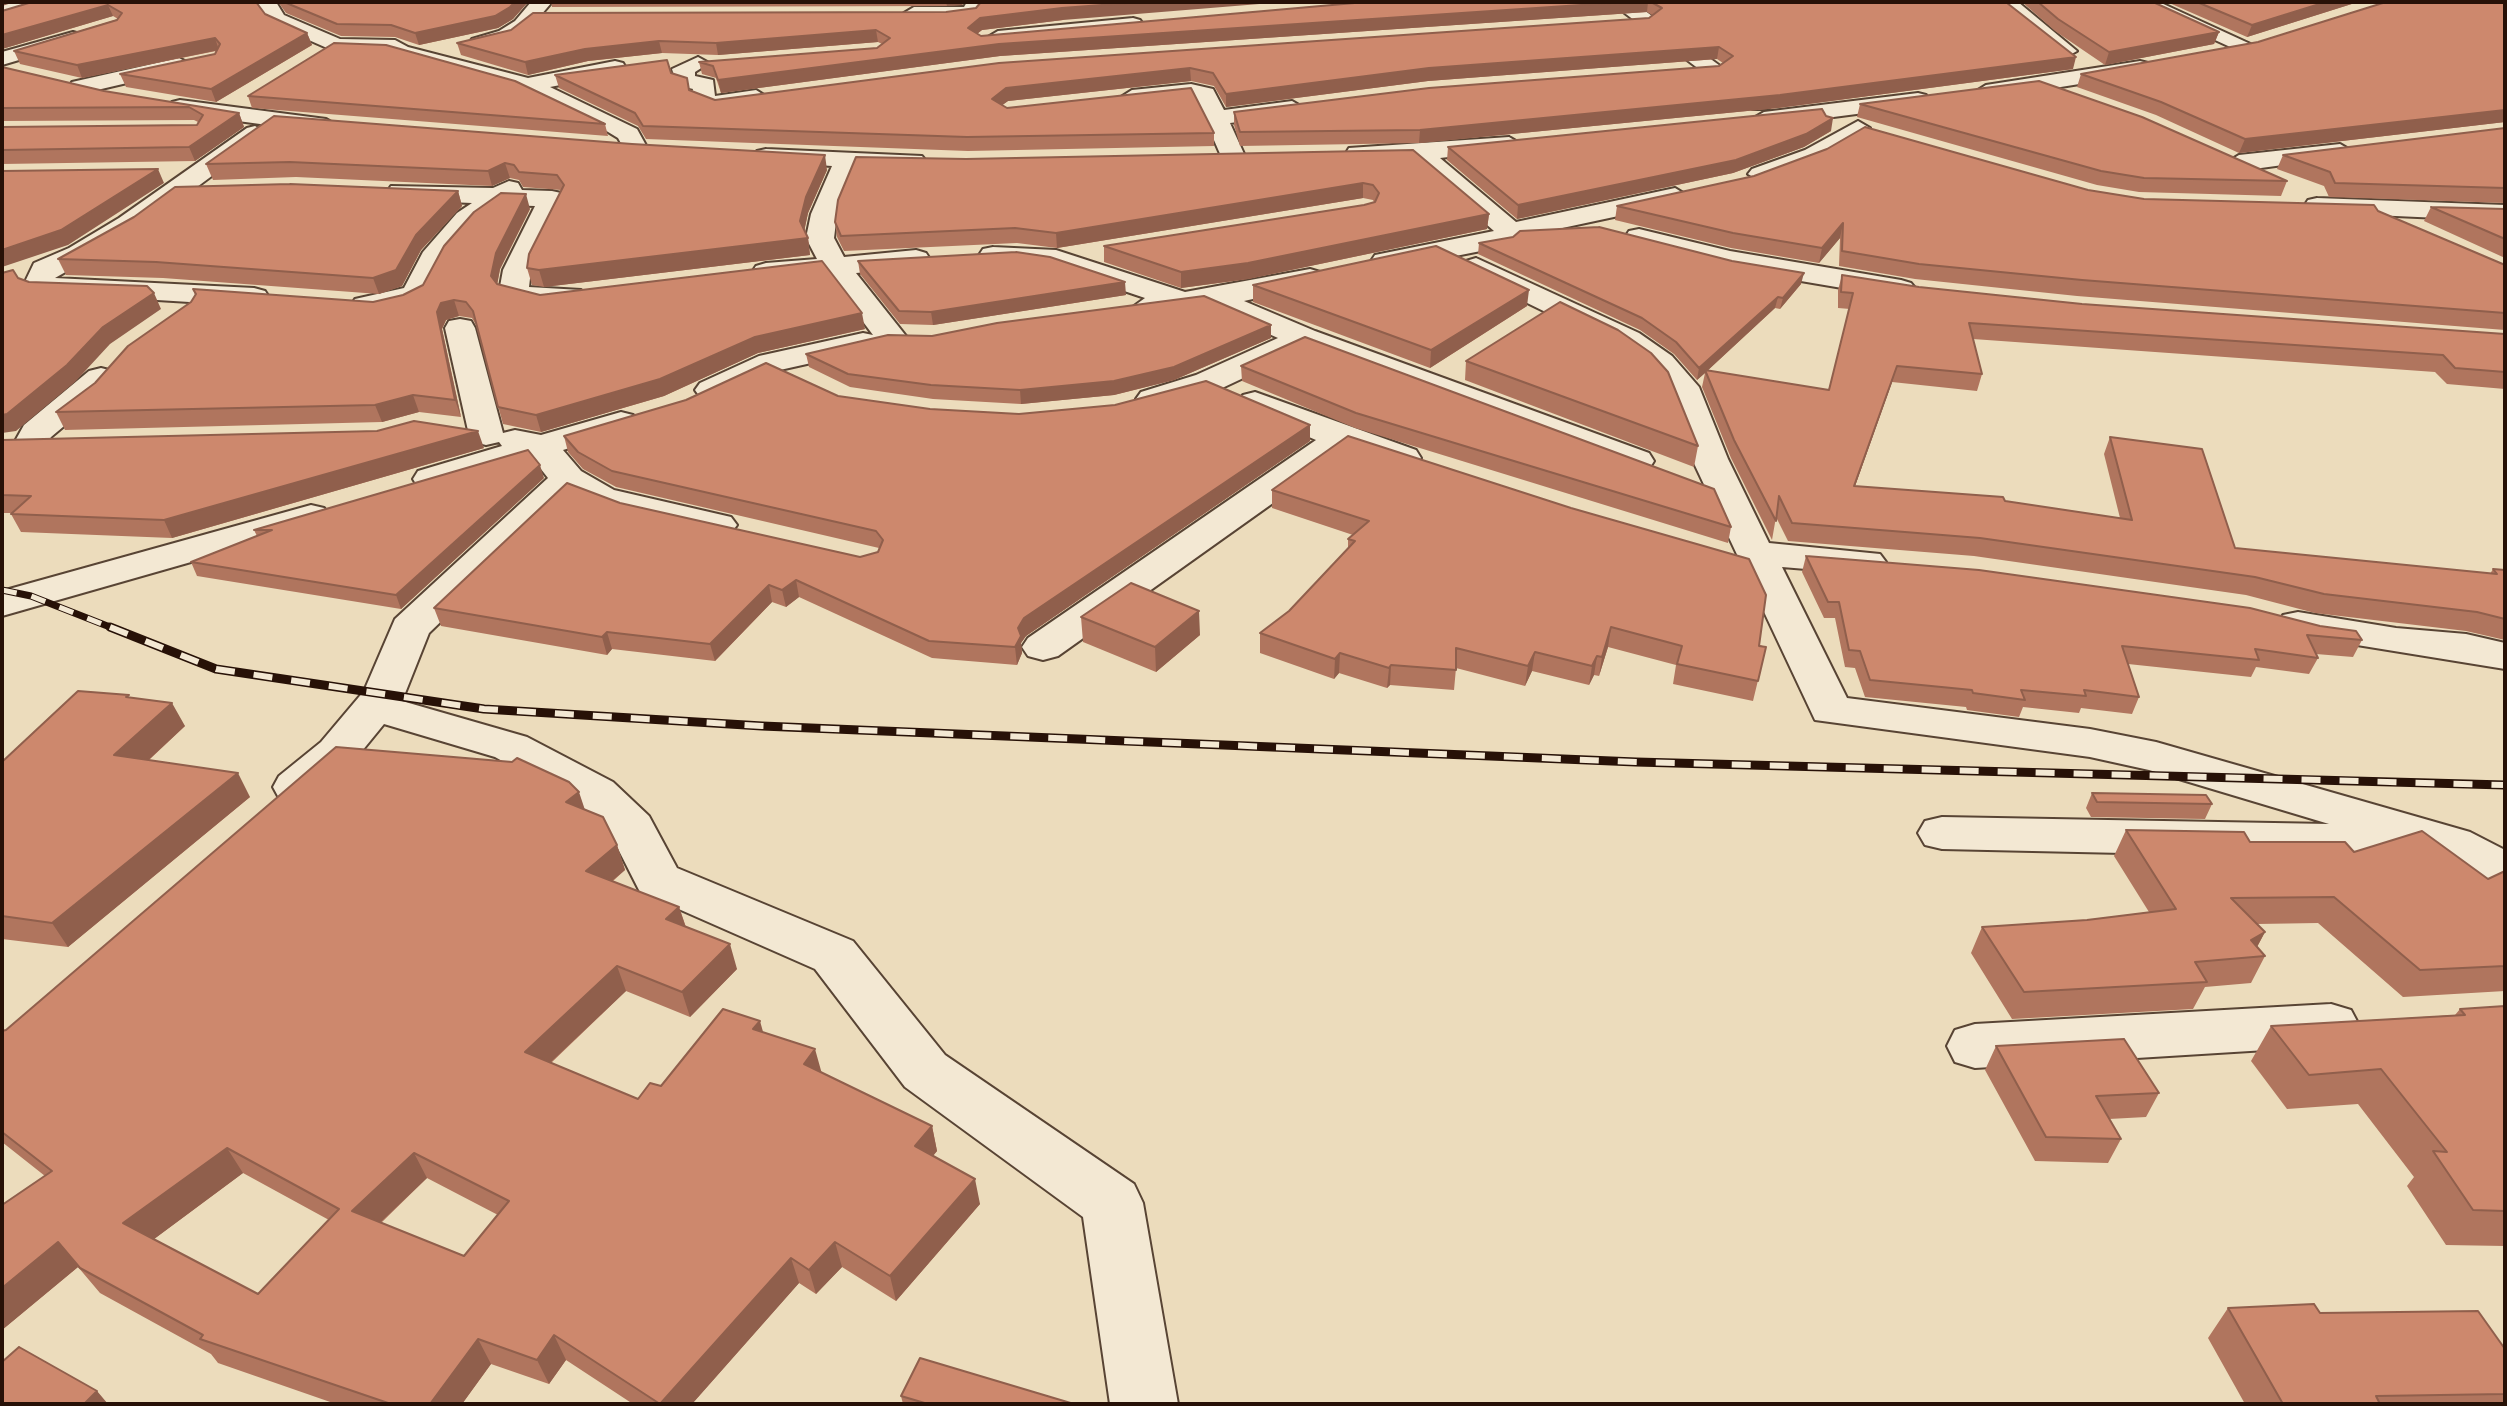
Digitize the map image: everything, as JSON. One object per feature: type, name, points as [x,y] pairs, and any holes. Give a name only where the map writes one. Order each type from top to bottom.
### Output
[{"type":"street","points":[[2,15],[45,2]]},
{"type":"street","points":[[266,2],[277,19],[334,44],[353,48],[388,45],[407,53],[527,85],[603,119],[628,134],[636,149]]},
{"type":"street","points":[[887,13],[970,13],[977,2]]},
{"type":"street","points":[[2142,2],[2246,47]]},
{"type":"street","points":[[2,3],[22,10]]},
{"type":"street","points":[[1980,6],[2009,4],[2046,37],[2100,75]]},
{"type":"street","points":[[407,53],[477,44],[506,35],[536,9],[561,16]]},
{"type":"street","points":[[1618,12],[1647,21],[1717,69],[1778,118]]},
{"type":"street","points":[[984,38],[1161,22]]},
{"type":"street","points":[[2,59],[100,30]]},
{"type":"street","points":[[2203,57],[2274,38]]},
{"type":"street","points":[[308,60],[334,44]]},
{"type":"street","points":[[198,60],[72,86],[219,114],[358,128]]},
{"type":"street","points":[[662,62],[708,64],[683,69],[685,80],[705,85],[702,96],[707,101],[717,103],[775,94]]},
{"type":"street","points":[[527,85],[640,64]]},
{"type":"street","points":[[1969,94],[2159,65]]},
{"type":"street","points":[[1671,73],[1717,69]]},
{"type":"street","points":[[2038,84],[2092,103]]},
{"type":"street","points":[[219,114],[257,91]]},
{"type":"street","points":[[1115,99],[1191,91],[1205,94],[1233,156]]},
{"type":"street","points":[[1747,121],[1939,98]]},
{"type":"street","points":[[1218,118],[1321,104]]},
{"type":"street","points":[[1806,114],[1887,137]]},
{"type":"street","points":[[175,129],[197,130],[262,120]]},
{"type":"street","points":[[262,120],[208,181],[164,182],[129,224],[79,254],[44,269],[38,286],[168,304],[283,300]]},
{"type":"street","points":[[1741,182],[1814,155],[1858,128]]},
{"type":"street","points":[[1333,153],[1419,153],[1533,141]]},
{"type":"street","points":[[607,146],[666,150]]},
{"type":"street","points":[[2239,163],[2363,148]]},
{"type":"street","points":[[2212,152],[2239,163],[2289,193],[2351,207],[2421,233]]},
{"type":"street","points":[[1419,153],[1511,231],[1598,227],[1730,260],[1930,292]]},
{"type":"street","points":[[741,154],[938,161]]},
{"type":"street","points":[[1203,157],[1261,155]]},
{"type":"street","points":[[690,400],[770,363],[904,336],[833,263],[820,238],[824,214],[847,160]]},
{"type":"street","points":[[339,304],[379,306],[416,294],[433,258],[467,219],[538,170]]},
{"type":"street","points":[[378,191],[552,199],[517,270],[514,292],[544,299],[605,292]]},
{"type":"street","points":[[1122,309],[1198,300],[1350,269],[1418,246],[1501,239],[1511,231],[1695,191]]},
{"type":"street","points":[[2351,207],[2505,213]]},
{"type":"street","points":[[1418,246],[1557,304],[1628,340],[1661,363],[1683,387],[1727,496],[1744,559],[1831,710],[2090,743],[2156,757],[2453,844],[2505,872]]},
{"type":"street","points":[[1056,259],[1117,248]]},
{"type":"street","points":[[15,275],[79,254]]},
{"type":"street","points":[[967,256],[1017,254],[1056,259],[1198,300],[1304,338],[1446,376],[1727,496]]},
{"type":"street","points":[[742,275],[833,263],[937,258]]},
{"type":"street","points":[[1520,328],[1557,304]]},
{"type":"street","points":[[460,328],[486,435]]},
{"type":"street","points":[[1126,406],[1208,382],[1304,338]]},
{"type":"street","points":[[17,444],[89,391],[123,353]]},
{"type":"street","points":[[770,363],[816,389]]},
{"type":"street","points":[[1208,382],[1342,438],[1432,467]]},
{"type":"street","points":[[405,488],[554,462],[646,415]]},
{"type":"street","points":[[445,427],[486,435],[554,462],[602,498],[625,506],[758,535]]},
{"type":"street","points":[[1043,647],[1342,438]]},
{"type":"street","points":[[17,444],[76,445]]},
{"type":"street","points":[[269,810],[337,752],[384,695],[410,628],[554,462]]},
{"type":"street","points":[[2,604],[346,505]]},
{"type":"street","points":[[1744,559],[1896,565]]},
{"type":"street","points":[[2259,614],[2312,628],[2466,647],[2505,656]]},
{"type":"street","points":[[374,707],[511,747],[596,793],[632,828],[658,880],[834,955],[925,1071],[1112,1203],[1144,1404]]},
{"type":"street","points":[[1942,833],[2505,846]]},
{"type":"street","points":[[1975,1046],[2380,1022]]},
{"type":"building","points":[[32,2],[256,2],[265,14],[307,33],[211,89],[120,74],[215,54],[220,44],[215,38],[77,65],[14,51],[117,20],[122,13],[108,5],[2,35],[2,11]]},
{"type":"building","points":[[284,2],[515,2],[495,16],[415,33],[391,25],[337,24]]},
{"type":"building","points":[[981,2],[1142,2],[980,18],[968,28],[981,36],[1366,2],[1626,2],[999,44],[718,80],[713,66],[699,62],[877,48],[890,38],[876,30],[716,43],[659,41],[585,49],[525,62],[457,43],[511,30],[533,13],[946,12],[976,8]]},
{"type":"building","points":[[1651,2],[2007,3],[2076,57],[1780,95],[1420,130],[1240,132],[1234,112],[1429,88],[1719,66],[1733,56],[1719,47],[1429,68],[1226,94],[1213,73],[1190,68],[1006,88],[992,99],[1007,108],[1191,88],[1214,133],[967,137],[643,126],[635,113],[555,75],[667,60],[671,73],[687,78],[689,90],[715,100],[999,63],[1649,18],[1662,8]]},
{"type":"building","points":[[2038,2],[2153,2],[2219,32],[2109,52]]},
{"type":"building","points":[[2197,2],[2326,2],[2252,25]]},
{"type":"building","points":[[2386,2],[2505,2],[2505,110],[2245,139],[2161,102],[2081,74],[2258,42]]},
{"type":"building","points":[[334,43],[386,45],[515,81],[605,124],[248,96]]},
{"type":"building","points":[[2,67],[104,91],[239,113],[189,147],[2,150],[2,127],[197,125],[203,115],[189,107],[2,108]]},
{"type":"building","points":[[2039,81],[2142,117],[2287,181],[2144,178],[2101,171],[1860,104]]},
{"type":"building","points":[[1822,109],[1826,116],[1833,118],[1806,134],[1736,160],[1518,205],[1448,147]]},
{"type":"building","points":[[274,116],[632,144],[825,155],[806,197],[800,221],[808,238],[539,270],[527,268],[529,254],[564,185],[557,175],[519,172],[514,165],[505,163],[488,171],[290,162],[206,164]]},
{"type":"building","points":[[1865,127],[2088,190],[2144,199],[2374,205],[2378,211],[2505,265],[2505,313],[1919,264],[1842,251],[1843,223],[1822,248],[1733,233],[1617,206],[1754,176],[1827,149]]},
{"type":"building","points":[[2505,128],[2505,188],[2335,183],[2330,172],[2283,155]]},
{"type":"building","points":[[1413,150],[1489,214],[1248,263],[1181,272],[1104,246],[1364,205],[1375,202],[1379,193],[1373,185],[1363,183],[1056,233],[1015,228],[841,236],[835,222],[838,200],[856,157],[966,159]]},
{"type":"building","points":[[158,169],[61,230],[2,250],[2,171]]},
{"type":"building","points":[[290,184],[458,191],[416,235],[396,270],[373,278],[156,262],[58,259],[134,217],[175,187]]},
{"type":"building","points":[[501,193],[526,194],[496,253],[491,276],[497,284],[540,295],[822,261],[862,313],[755,337],[660,379],[536,415],[498,407],[473,311],[466,302],[454,300],[441,303],[437,312],[455,400],[413,395],[375,405],[56,412],[95,383],[128,346],[191,302],[196,294],[193,289],[373,302],[403,295],[423,285],[444,246],[474,212]]},
{"type":"building","points":[[2431,207],[2505,209],[2505,239]]},
{"type":"building","points":[[1599,227],[1732,261],[1804,273],[1783,298],[1778,297],[1699,368],[1676,342],[1642,318],[1479,243],[1513,237],[1520,231]]},
{"type":"building","points":[[1436,246],[1529,290],[1431,350],[1253,285]]},
{"type":"building","points":[[1016,252],[1050,257],[1125,282],[931,312],[899,311],[858,261]]},
{"type":"building","points":[[13,270],[18,278],[29,282],[147,286],[154,293],[103,327],[67,365],[2,415],[2,273]]},
{"type":"building","points":[[1842,275],[1919,287],[2082,304],[2505,334],[2505,372],[2455,368],[2443,355],[1969,323],[1982,374],[1897,366],[1854,486],[2003,497],[2005,501],[2132,520],[2110,437],[2202,449],[2235,548],[2497,574],[2493,569],[2505,570],[2505,619],[2477,612],[2324,594],[2255,577],[1980,538],[1792,523],[1779,496],[1776,521],[1734,440],[1705,370],[1829,390],[1853,293],[1841,292]]},
{"type":"building","points":[[1204,296],[1271,325],[1174,367],[1114,381],[1020,390],[931,385],[848,374],[806,354],[888,335],[932,336],[997,323]]},
{"type":"building","points":[[1560,302],[1618,330],[1651,353],[1668,372],[1698,446],[1466,361]]},
{"type":"building","points":[[1305,337],[1714,489],[1731,527],[1356,413],[1241,366]]},
{"type":"building","points":[[766,363],[838,396],[930,409],[1019,414],[1115,405],[1206,381],[1310,425],[1024,618],[1018,628],[1021,636],[1015,647],[929,641],[796,580],[782,590],[769,585],[710,644],[607,632],[602,637],[434,608],[567,483],[620,503],[860,557],[878,552],[883,540],[876,531],[612,471],[578,452],[564,436],[686,400]]},
{"type":"building","points":[[414,421],[478,431],[164,520],[11,514],[31,496],[2,495],[2,440],[377,431]]},
{"type":"building","points":[[1348,436],[1571,508],[1749,559],[1766,595],[1759,646],[1766,647],[1758,681],[1677,664],[1682,646],[1611,627],[1602,657],[1597,656],[1592,666],[1535,652],[1528,666],[1456,648],[1456,670],[1391,665],[1389,668],[1340,653],[1335,659],[1260,633],[1289,611],[1355,541],[1348,539],[1369,521],[1272,490]]},
{"type":"building","points":[[528,450],[540,465],[396,595],[191,562],[272,530],[254,530]]},
{"type":"building","points":[[1806,556],[1979,570],[2250,608],[2320,626],[2356,631],[2362,640],[2307,635],[2318,658],[2255,649],[2259,660],[2122,646],[2139,697],[2084,690],[2086,696],[2021,690],[2025,700],[1973,693],[1972,690],[1870,680],[1860,651],[1849,650],[1839,602],[1828,602]]},
{"type":"building","points":[[1131,583],[1199,611],[1155,647],[1081,617]]},
{"type":"building","points":[[78,691],[129,695],[126,697],[172,703],[114,755],[238,773],[52,923],[2,916],[2,761]]},
{"type":"building","points":[[336,747],[512,762],[517,758],[569,782],[579,792],[566,802],[603,817],[617,845],[586,871],[679,907],[666,919],[730,944],[682,992],[617,966],[525,1052],[638,1099],[650,1083],[661,1086],[723,1009],[760,1021],[753,1029],[815,1049],[804,1064],[932,1126],[915,1146],[975,1179],[890,1276],[835,1242],[809,1270],[791,1258],[660,1404],[554,1335],[537,1360],[478,1339],[430,1404],[391,1404],[200,1339],[203,1335],[80,1268],[58,1242],[2,1288],[2,1205],[52,1171],[2,1132],[2,1031]],"holes":[[[227,1148],[339,1209],[258,1294],[123,1223]],[[414,1153],[509,1201],[464,1256],[352,1211]]]},
{"type":"building","points":[[2092,793],[2206,795],[2212,804],[2097,802]]},
{"type":"building","points":[[2126,830],[2244,832],[2250,842],[2345,842],[2354,852],[2422,831],[2488,879],[2505,871],[2505,966],[2420,970],[2334,897],[2231,898],[2265,932],[2251,940],[2265,956],[2195,962],[2207,982],[2024,992],[1982,927],[2087,920],[2176,909]]},
{"type":"building","points":[[2505,1006],[2505,1211],[2473,1210],[2433,1151],[2447,1152],[2381,1069],[2309,1075],[2271,1026],[2465,1015],[2460,1009]]},
{"type":"building","points":[[2124,1039],[2159,1093],[2096,1096],[2121,1139],[2046,1137],[1996,1046]]},
{"type":"building","points":[[2314,1304],[2320,1313],[2478,1311],[2505,1349],[2505,1394],[2376,1396],[2380,1404],[2283,1404],[2228,1308]]},
{"type":"building","points":[[19,1347],[97,1391],[84,1404],[2,1404],[2,1362]]},
{"type":"building","points":[[920,1358],[1074,1404],[928,1404],[901,1396]]},
{"type":"railway","points":[[2,590],[31,596],[115,629]]},
{"type":"railway","points":[[110,627],[216,669],[484,709],[762,726],[1636,762],[2505,785]]}]
